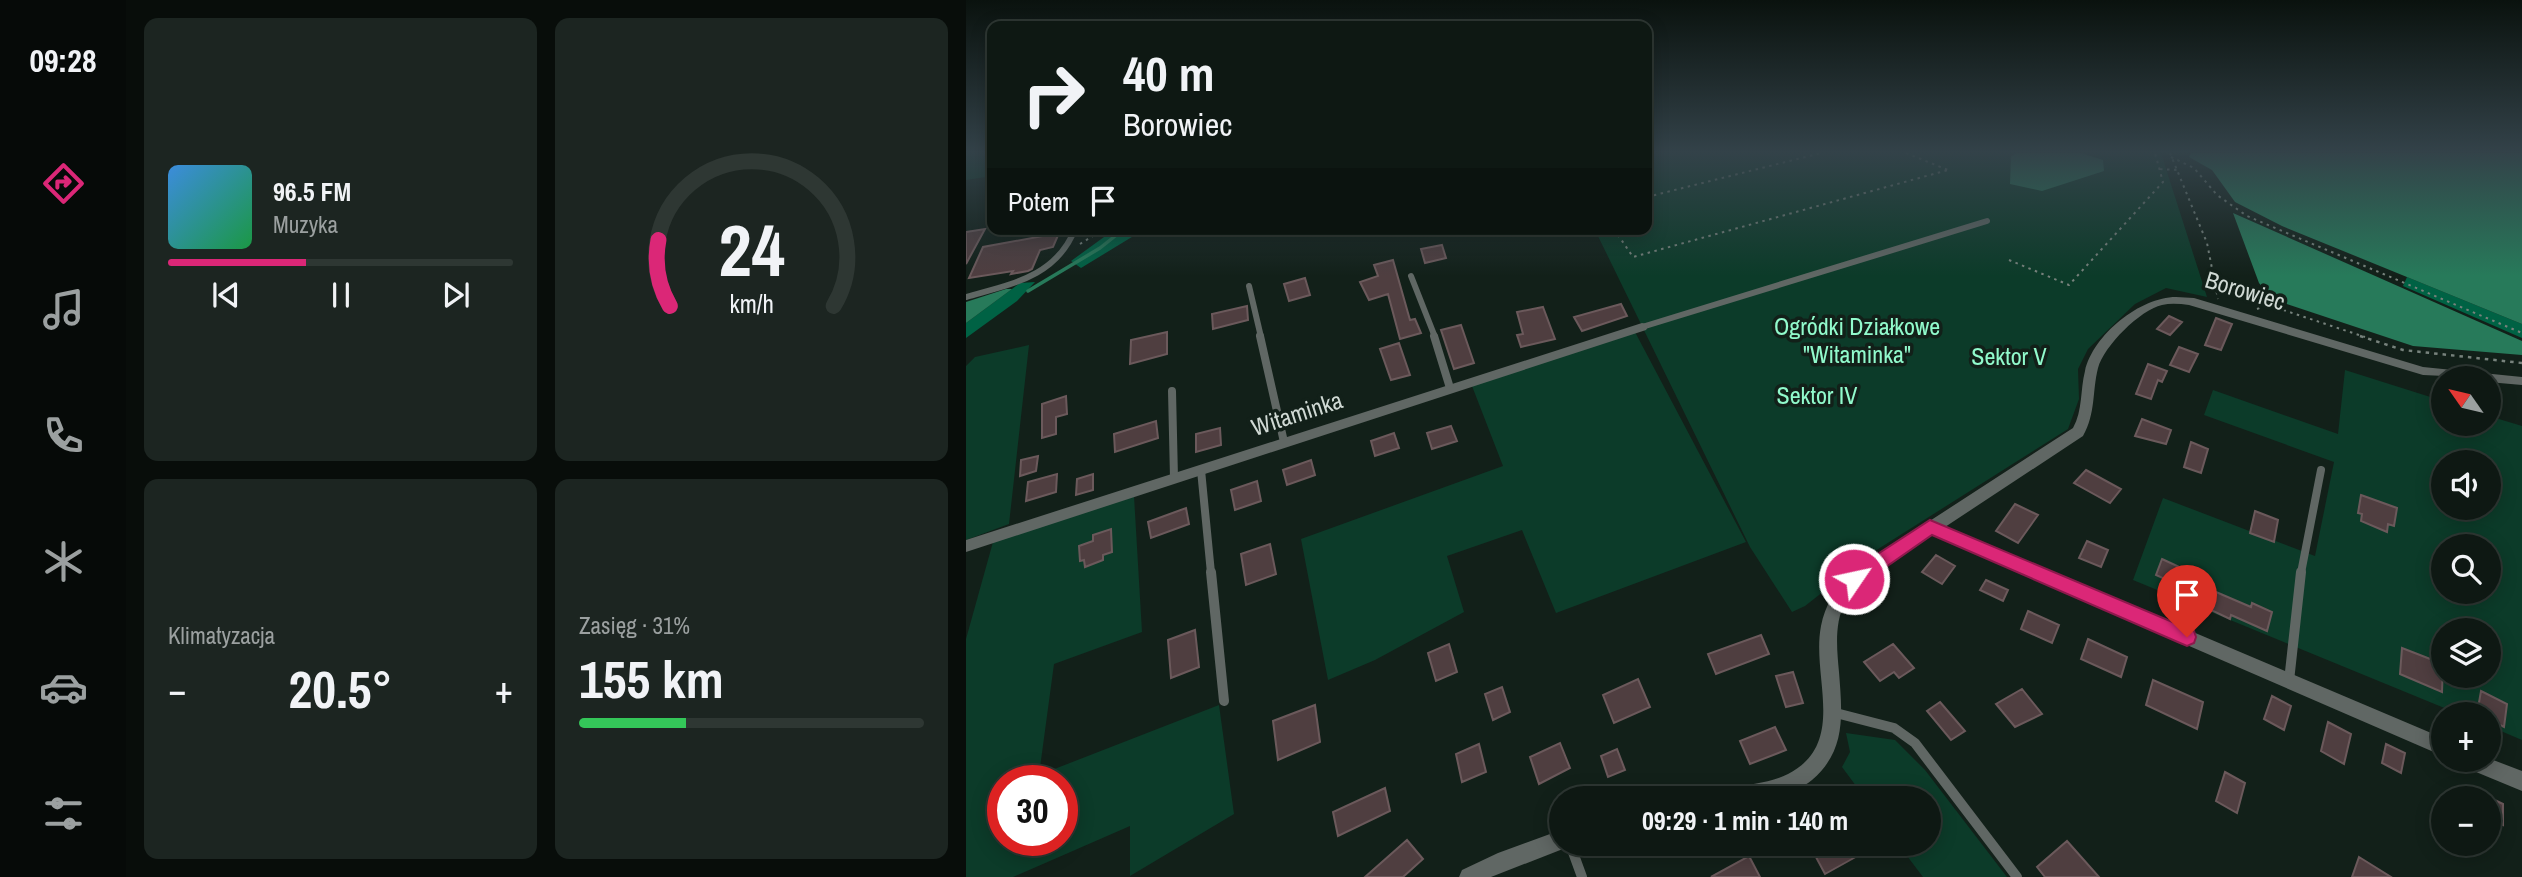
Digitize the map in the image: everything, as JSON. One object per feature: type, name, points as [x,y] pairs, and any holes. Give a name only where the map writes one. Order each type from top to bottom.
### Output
[{"type":"street","name":"Borowiec","points":[[1780,786],[1809,772],[1828,747],[1832,734],[1827,631],[1835,601],[1854,579],[2078,432],[2088,411],[2091,370],[2097,354],[2108,340],[2155,303],[2179,300],[2219,310],[2423,371],[2522,381]]},
{"type":"street","name":"Witaminka","points":[[966,547],[1642,327]]},
{"type":"street","points":[[1930,527],[2431,742]]},
{"type":"street","points":[[2501,772],[2522,781]]},
{"type":"street","points":[[1469,877],[1549,844]]},
{"type":"lane","points":[[1642,327],[1987,220]]},
{"type":"lane","points":[[966,297],[1031,275],[1052,264],[1067,250],[1073,235]]},
{"type":"lane","points":[[1411,276],[1427,312],[1450,388]]},
{"type":"lane","points":[[1249,286],[1284,442]]},
{"type":"lane","points":[[1172,391],[1174,478]]},
{"type":"lane","points":[[1201,470],[1224,701]]},
{"type":"lane","points":[[2289,681],[2301,576],[2320,470]]},
{"type":"lane","points":[[1832,712],[1894,728],[1915,743],[2017,877]]},
{"type":"lane","points":[[1574,856],[1582,877]]},
{"type":"path","points":[[1618,235],[1633,257],[1861,194]]},
{"type":"path","points":[[2009,260],[2069,285],[2152,194]]},
{"type":"path","points":[[2187,194],[2200,224],[2218,285],[2219,310]]},
{"type":"path","points":[[2217,194],[2247,216],[2522,333]]},
{"type":"path","points":[[1067,250],[1093,235]]},
{"type":"path","points":[[2237,315],[2268,305],[2403,350],[2522,363]]},
{"type":"green space","name":"Ogródki Działkowe \"Witaminka\"","points":[[1652,194],[2174,194],[2207,297],[2166,288],[2135,304],[2088,349],[2078,369],[2079,399],[2068,429],[1875,551],[1805,606],[1792,612],[1750,547],[1597,235],[1652,235]]},
{"type":"green space","points":[[1635,332],[1746,542],[1556,613],[1522,530],[1447,556],[1464,612],[1375,660],[1328,680],[1301,539],[1503,466],[1472,386]]},
{"type":"green space","points":[[1029,345],[1009,524],[966,540],[966,366],[975,357]]},
{"type":"green space","points":[[2345,370],[2431,397],[2431,436],[2501,436],[2501,420],[2522,426],[2522,740],[2501,731],[2501,702],[2431,702],[2133,580],[2163,498],[2315,556],[2334,462],[2204,415],[2213,390],[2338,434]]},
{"type":"green space","points":[[1134,496],[1142,632],[1054,664],[1040,765],[987,765],[987,856],[1061,856],[1013,877],[966,877],[966,639],[993,542]]},
{"type":"green space","points":[[1219,705],[1234,814],[1130,876],[1130,826],[1078,849],[1078,765],[1065,765]]},
{"type":"green space","points":[[1846,733],[1895,740],[1937,786],[1856,786],[1842,767],[1850,752]]},
{"type":"green space","points":[[1941,791],[2007,877],[1923,877],[1907,856],[1941,856]]},
{"type":"shaded area","points":[[2229,194],[2522,194],[2522,324],[2282,226],[2235,202]]},
{"type":"shaded area","points":[[2233,213],[2522,341],[2522,355],[2413,346],[2272,299],[2259,283]]},
{"type":"shaded area","points":[[1107,235],[1135,235],[1081,268],[1071,261]]},
{"type":"shaded area","points":[[2407,277],[2522,324],[2522,338],[2403,286]]},
{"type":"shaded area","points":[[1035,282],[1017,301],[966,338],[966,323],[1020,283]]},
{"type":"shaded area","points":[[1012,289],[966,323],[966,302]]},
{"type":"building","points":[[985,229],[966,264],[966,232]]},
{"type":"building","points":[[1058,235],[1053,247],[1040,250],[1032,269],[1028,271],[969,278],[983,247]]},
{"type":"building","points":[[1442,245],[1446,258],[1425,263],[1421,249]]},
{"type":"building","points":[[1393,260],[1410,320],[1415,319],[1421,333],[1400,339],[1388,294],[1369,300],[1360,282],[1378,276],[1374,265]]},
{"type":"building","points":[[1305,278],[1310,295],[1289,301],[1284,284]]},
{"type":"building","points":[[1621,304],[1627,316],[1582,331],[1574,317]]},
{"type":"building","points":[[1247,306],[1248,320],[1213,329],[1212,314]]},
{"type":"building","points":[[1543,307],[1555,339],[1521,347],[1517,335],[1523,334],[1517,312]]},
{"type":"building","points":[[2169,316],[2182,322],[2170,335],[2157,329]]},
{"type":"building","points":[[2216,318],[2232,324],[2221,350],[2205,345]]},
{"type":"building","points":[[1461,325],[1474,363],[1454,369],[1441,330]]},
{"type":"building","points":[[1167,332],[1167,354],[1130,364],[1131,340]]},
{"type":"building","points":[[1399,343],[1410,375],[1391,380],[1380,349]]},
{"type":"building","points":[[2179,347],[2198,354],[2189,372],[2170,365]]},
{"type":"building","points":[[2148,364],[2167,371],[2162,382],[2158,380],[2151,399],[2136,394]]},
{"type":"building","points":[[1066,396],[1067,414],[1056,417],[1056,434],[1042,438],[1042,404]]},
{"type":"building","points":[[2142,419],[2171,430],[2166,444],[2135,436]]},
{"type":"building","points":[[1156,421],[1158,438],[1115,452],[1114,434]]},
{"type":"building","points":[[1451,426],[1457,441],[1432,449],[1427,433]]},
{"type":"building","points":[[1220,428],[1221,445],[1196,452],[1196,434]]},
{"type":"building","points":[[1394,433],[1399,448],[1375,456],[1371,441]]},
{"type":"building","points":[[2191,442],[2208,449],[2201,473],[2184,467]]},
{"type":"building","points":[[1038,456],[1036,471],[1020,476],[1021,460]]},
{"type":"building","points":[[1311,460],[1315,475],[1287,485],[1283,470]]},
{"type":"building","points":[[2086,470],[2121,489],[2110,503],[2074,483]]},
{"type":"building","points":[[1057,474],[1056,492],[1026,501],[1028,482]]},
{"type":"building","points":[[1093,474],[1093,490],[1076,495],[1077,479]]},
{"type":"building","points":[[1257,481],[1261,501],[1235,510],[1231,490]]},
{"type":"building","points":[[2361,495],[2397,508],[2394,526],[2388,524],[2387,532],[2361,521],[2362,514],[2358,513]]},
{"type":"building","points":[[2015,504],[2038,515],[2018,543],[1996,531]]},
{"type":"building","points":[[1186,508],[1189,524],[1151,538],[1148,522]]},
{"type":"building","points":[[2255,511],[2278,520],[2274,542],[2250,533]]},
{"type":"building","points":[[1111,529],[1112,552],[1103,555],[1103,560],[1085,567],[1084,560],[1080,561],[1079,546],[1093,541],[1093,535]]},
{"type":"building","points":[[2087,541],[2108,550],[2101,567],[2079,558]]},
{"type":"building","points":[[1270,544],[1276,574],[1246,585],[1241,554]]},
{"type":"building","points":[[1936,555],[1955,566],[1942,584],[1922,572]]},
{"type":"building","points":[[2162,559],[2188,571],[2182,587],[2156,575]]},
{"type":"building","points":[[1986,580],[2008,590],[2003,601],[1980,590]]},
{"type":"building","points":[[2216,592],[2251,607],[2252,603],[2272,612],[2267,631],[2231,615],[2230,619],[2211,610]]},
{"type":"building","points":[[2028,611],[2059,625],[2052,643],[2021,629]]},
{"type":"building","points":[[1195,630],[1199,667],[1171,678],[1168,640]]},
{"type":"building","points":[[1761,635],[1769,654],[1716,674],[1708,654]]},
{"type":"building","points":[[2088,639],[2127,657],[2121,677],[2081,659]]},
{"type":"building","points":[[1449,644],[1457,672],[1436,681],[1428,653]]},
{"type":"building","points":[[1893,644],[1914,668],[1899,678],[1894,672],[1880,681],[1864,662]]},
{"type":"building","points":[[2402,648],[2431,659],[2431,687],[2400,674]]},
{"type":"building","points":[[1793,672],[1803,703],[1786,707],[1776,676]]},
{"type":"building","points":[[1638,679],[1650,707],[1614,723],[1603,695]]},
{"type":"building","points":[[2153,680],[2203,702],[2197,729],[2146,705]]},
{"type":"building","points":[[1502,687],[1510,712],[1493,720],[1485,694]]},
{"type":"building","points":[[2022,689],[2042,714],[2015,727],[1996,704]]},
{"type":"building","points":[[2481,691],[2507,704],[2504,727],[2501,726],[2501,702],[2479,702]]},
{"type":"building","points":[[2272,696],[2291,706],[2284,730],[2264,719]]},
{"type":"building","points":[[1940,702],[1965,731],[1951,740],[1927,711]]},
{"type":"building","points":[[1315,705],[1320,742],[1278,760],[1273,721]]},
{"type":"building","points":[[2328,722],[2351,734],[2344,764],[2321,751]]},
{"type":"building","points":[[1775,727],[1786,750],[1750,764],[1740,741]]},
{"type":"building","points":[[1560,743],[1570,768],[1539,784],[1530,757]]},
{"type":"building","points":[[1479,744],[1486,772],[1462,782],[1456,754]]},
{"type":"building","points":[[2386,744],[2405,753],[2401,773],[2382,763]]},
{"type":"building","points":[[1617,749],[1625,770],[1608,777],[1601,756]]},
{"type":"building","points":[[2225,772],[2245,783],[2237,813],[2216,801]]},
{"type":"building","points":[[1385,788],[1390,811],[1338,836],[1333,812]]},
{"type":"building","points":[[2501,803],[2503,804],[2503,825],[2501,824]]},
{"type":"building","points":[[1407,840],[1423,859],[1403,877],[1365,877]]},
{"type":"building","points":[[2067,841],[2099,877],[2045,877],[2037,867]]},
{"type":"building","points":[[1749,856],[1760,877],[1711,877]]},
{"type":"building","points":[[1815,856],[1857,856],[1825,874]]},
{"type":"building","points":[[2359,857],[2391,877],[2352,877]]},
{"type":"waterway","points":[[1028,291],[1100,248],[1116,235]]},
{"type":"route","points":[[1854,579],[1930,527],[2187,637]]},
{"type":"park label","name":"Sektor V","points":[[2009,357]]},
{"type":"park label","name":"Sektor IV","points":[[1817,396]]}]
